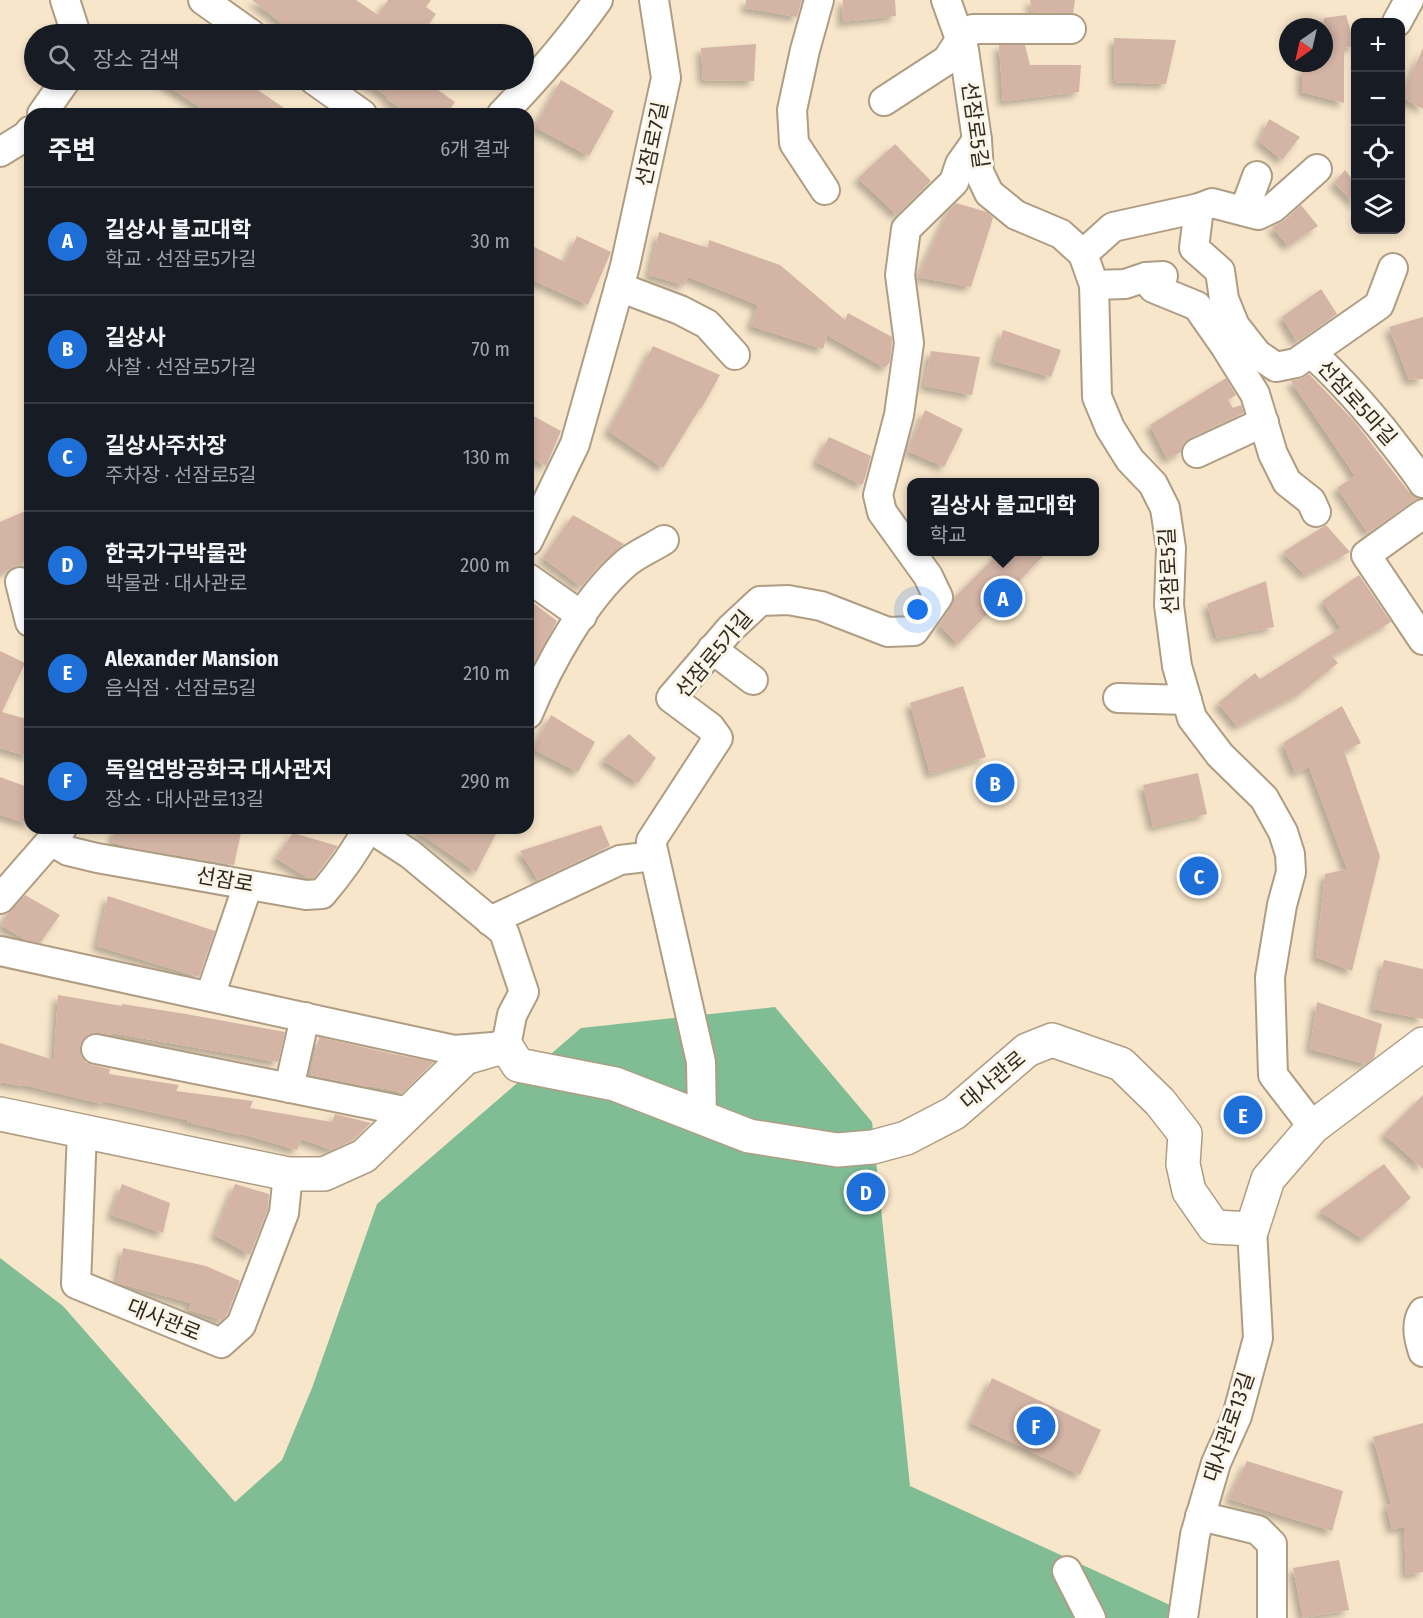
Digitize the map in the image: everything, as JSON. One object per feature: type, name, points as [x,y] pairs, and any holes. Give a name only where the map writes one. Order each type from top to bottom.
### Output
[{"type":"main road","name":"대사관로","points":[[507,1046],[518,1065],[615,1084],[749,1136],[837,1150],[873,1147],[906,1138],[954,1113],[1027,1050],[1052,1041],[1121,1064],[1160,1102],[1185,1134],[1183,1164],[1189,1191],[1214,1227],[1252,1229]]},
{"type":"main road","points":[[1252,1229],[1268,1179],[1313,1127],[1423,1044]]},
{"type":"main road","points":[[0,1114],[288,1174],[324,1174],[364,1156],[465,1058],[507,1046]]},
{"type":"street","points":[[65,0],[73,24]]},
{"type":"street","points":[[203,0],[237,24]]},
{"type":"street","points":[[534,80],[572,36],[598,0]]},
{"type":"street","name":"선잠로7길","points":[[534,512],[538,493],[574,444],[619,287],[666,78],[654,0]]},
{"type":"street","points":[[819,0],[792,110],[794,144],[825,190]]},
{"type":"street","name":"선잠로5길","points":[[946,0],[964,50],[977,140],[979,172],[989,193],[1016,215],[1061,234],[1083,254],[1094,285],[1097,397],[1110,429],[1130,460],[1153,484],[1166,508],[1171,548],[1169,605],[1177,666],[1192,718],[1220,755],[1264,798],[1283,832],[1290,854],[1291,872],[1282,905],[1270,977],[1273,1075],[1313,1127]]},
{"type":"street","points":[[1399,18],[1409,0]]},
{"type":"street","name":"선잠로5길","points":[[884,101],[947,60],[960,40],[973,29],[1071,29]]},
{"type":"street","points":[[46,108],[59,90]]},
{"type":"street","points":[[328,90],[354,108]]},
{"type":"street","points":[[508,108],[525,90]]},
{"type":"street","points":[[0,152],[24,137]]},
{"type":"street","name":"선잠로5가길","points":[[907,547],[882,512],[878,495],[899,414],[909,343],[900,275],[906,229],[954,182],[960,164],[977,140]]},
{"type":"street","points":[[1083,254],[1113,227],[1212,203],[1258,215],[1273,208],[1317,169]]},
{"type":"street","points":[[1244,211],[1257,176]]},
{"type":"street","points":[[1094,285],[1125,284],[1146,277],[1163,276],[1224,299],[1220,271],[1194,248],[1199,208]]},
{"type":"street","name":"선잠로5마길","points":[[1224,299],[1235,326],[1257,354],[1276,367],[1296,363],[1379,305],[1393,268]]},
{"type":"street","points":[[1146,277],[1153,288],[1197,306],[1255,394],[1273,454],[1287,482],[1311,501],[1316,512]]},
{"type":"street","points":[[619,287],[680,310],[707,324],[735,355]]},
{"type":"street","name":"선잠로5마길","points":[[1311,353],[1330,368],[1423,483]]},
{"type":"street","points":[[1197,453],[1264,422]]},
{"type":"street","points":[[1423,514],[1366,555],[1423,640]]},
{"type":"street","points":[[534,699],[542,680],[603,586],[627,562],[664,540]]},
{"type":"street","name":"선잠로5가길","points":[[702,1119],[701,1062],[651,841],[718,738],[710,727],[671,698],[730,628],[760,601],[788,600],[821,606],[888,632],[914,631],[938,597],[928,576],[914,556]]},
{"type":"street","points":[[17,582],[24,604]]},
{"type":"street","points":[[534,582],[582,616]]},
{"type":"street","points":[[712,649],[753,680]]},
{"type":"street","points":[[1118,698],[1187,700]]},
{"type":"street","name":"선잠로","points":[[0,899],[57,834],[68,851],[306,895],[322,894],[355,852],[366,834]]},
{"type":"street","name":"선잠로","points":[[378,834],[410,854],[504,932],[524,992],[512,1015],[507,1046]]},
{"type":"street","points":[[490,921],[620,860],[654,856]]},
{"type":"street","points":[[210,996],[248,885]]},
{"type":"street","points":[[0,951],[454,1050],[507,1046]]},
{"type":"street","points":[[289,1088],[305,1017]]},
{"type":"street","points":[[96,1049],[409,1112]]},
{"type":"street","name":"대사관로","points":[[82,1131],[76,1284],[220,1343],[241,1326],[284,1213],[288,1174]]},
{"type":"street","name":"대사관로13길","points":[[1183,1618],[1195,1535],[1200,1516],[1216,1463],[1237,1416],[1258,1338],[1252,1229]]},
{"type":"street","points":[[1423,1312],[1420,1315],[1418,1335],[1423,1352]]},
{"type":"street","points":[[1200,1516],[1258,1530],[1272,1544],[1272,1618]]},
{"type":"street","points":[[1067,1571],[1091,1618]]},
{"type":"green space","points":[[775,1007],[872,1122],[910,1486],[1170,1605],[1167,1618],[0,1618],[0,1258],[63,1306],[235,1502],[282,1460],[312,1388],[377,1204],[581,1028]]},
{"type":"building","points":[[252,0],[356,0],[378,15],[388,0],[431,0],[426,7],[436,14],[429,24],[281,24]]},
{"type":"building","points":[[746,0],[802,0],[797,17],[746,8]]},
{"type":"building","points":[[843,0],[895,0],[896,16],[842,22]]},
{"type":"building","points":[[1030,0],[1075,0],[1073,13],[1032,12]]},
{"type":"building","points":[[1346,15],[1351,32],[1351,47],[1344,48],[1344,103],[1302,92],[1302,72],[1333,72],[1333,18],[1324,18]]},
{"type":"building","points":[[1114,38],[1176,40],[1166,84],[1115,82]]},
{"type":"building","points":[[756,44],[754,81],[703,80],[701,48]]},
{"type":"building","points":[[999,45],[1025,45],[1030,65],[1081,65],[1079,92],[1003,101]]},
{"type":"building","points":[[1423,48],[1423,109],[1405,99],[1405,88]]},
{"type":"building","points":[[561,80],[614,111],[589,156],[535,127]]},
{"type":"building","points":[[174,90],[258,90],[284,108],[201,108]]},
{"type":"building","points":[[378,90],[438,90],[455,102],[451,108],[400,108],[386,98],[387,96]]},
{"type":"building","points":[[1269,119],[1300,137],[1282,160],[1259,141]]},
{"type":"building","points":[[895,144],[931,181],[897,215],[858,178]]},
{"type":"building","points":[[1345,170],[1351,178],[1351,200],[1334,183]]},
{"type":"building","points":[[956,203],[987,212],[993,218],[971,287],[918,277],[949,210]]},
{"type":"building","points":[[1301,205],[1318,226],[1288,246],[1272,227],[1284,221]]},
{"type":"building","points":[[659,232],[708,248],[709,240],[780,265],[845,320],[848,313],[892,337],[890,362],[885,368],[827,335],[823,349],[751,326],[758,305],[688,277],[684,285],[649,275]]},
{"type":"building","points":[[577,236],[611,252],[588,305],[534,281],[534,247],[565,262]]},
{"type":"building","points":[[1321,289],[1337,314],[1297,342],[1282,317]]},
{"type":"building","points":[[1423,317],[1423,379],[1409,380],[1389,327]]},
{"type":"building","points":[[1003,330],[1061,350],[1051,377],[994,361]]},
{"type":"building","points":[[653,346],[720,375],[663,468],[608,431]]},
{"type":"building","points":[[931,351],[980,357],[972,395],[924,386]]},
{"type":"building","points":[[1309,374],[1354,421],[1409,492],[1419,498],[1368,533],[1337,488],[1355,476],[1291,381]]},
{"type":"building","points":[[1226,378],[1236,395],[1228,400],[1233,408],[1241,405],[1244,413],[1190,438],[1183,444],[1181,452],[1167,459],[1150,425]]},
{"type":"building","points":[[925,410],[963,429],[944,467],[908,451]]},
{"type":"building","points":[[534,416],[561,431],[546,466],[534,459]]},
{"type":"building","points":[[829,437],[871,456],[862,485],[816,462]]},
{"type":"building","points":[[24,512],[24,562],[0,574],[0,522]]},
{"type":"building","points":[[573,515],[624,544],[598,567],[581,587],[543,558]]},
{"type":"building","points":[[1326,525],[1350,552],[1305,575],[1283,552]]},
{"type":"building","points":[[996,556],[1043,556],[958,644],[939,625],[954,598]]},
{"type":"building","points":[[1359,575],[1391,622],[1332,656],[1338,663],[1299,694],[1237,726],[1218,703],[1255,673],[1260,679],[1341,628],[1322,601]]},
{"type":"building","points":[[1266,581],[1274,627],[1217,638],[1207,604]]},
{"type":"building","points":[[534,604],[557,621],[534,663]]},
{"type":"building","points":[[0,651],[24,663],[2,712],[24,718],[24,755],[0,748]]},
{"type":"building","points":[[963,686],[986,757],[930,774],[910,703]]},
{"type":"building","points":[[1342,706],[1361,743],[1344,751],[1380,856],[1352,971],[1316,957],[1325,874],[1347,869],[1309,767],[1295,773],[1283,743]]},
{"type":"building","points":[[551,715],[595,742],[578,772],[534,750]]},
{"type":"building","points":[[629,734],[656,758],[638,783],[603,760]]},
{"type":"building","points":[[1198,773],[1207,814],[1153,827],[1143,785]]},
{"type":"building","points":[[0,777],[24,786],[24,822],[0,815]]},
{"type":"building","points":[[601,825],[610,846],[538,880],[520,851]]},
{"type":"building","points":[[114,834],[241,834],[234,865],[128,847],[112,842]]},
{"type":"building","points":[[292,834],[338,846],[314,878],[308,878],[276,858]]},
{"type":"building","points":[[421,834],[496,834],[476,872]]},
{"type":"building","points":[[25,895],[60,915],[40,943],[26,940],[1,925],[8,913]]},
{"type":"building","points":[[108,896],[215,931],[199,977],[97,946]]},
{"type":"building","points":[[1384,960],[1423,969],[1423,1019],[1373,1009]]},
{"type":"building","points":[[58,995],[186,1014],[285,1032],[278,1062],[112,1033],[112,1035],[90,1034],[80,1045],[81,1055],[86,1062],[92,1065],[110,1069],[109,1074],[179,1085],[176,1091],[253,1101],[250,1108],[332,1122],[335,1114],[371,1123],[353,1140],[332,1150],[301,1139],[297,1150],[242,1134],[187,1122],[187,1120],[103,1101],[102,1104],[24,1085],[0,1082],[0,1043],[54,1060]]},
{"type":"building","points":[[1317,1002],[1382,1024],[1374,1058],[1366,1064],[1310,1049]]},
{"type":"building","points":[[319,1037],[434,1062],[403,1092],[311,1075]]},
{"type":"building","points":[[1423,1095],[1423,1169],[1384,1134]]},
{"type":"building","points":[[1384,1164],[1411,1198],[1363,1239],[1319,1211]]},
{"type":"building","points":[[122,1184],[170,1203],[163,1233],[111,1215]]},
{"type":"building","points":[[235,1184],[269,1194],[268,1209],[250,1255],[215,1235]]},
{"type":"building","points":[[123,1248],[206,1266],[240,1281],[227,1315],[222,1320],[189,1310],[191,1303],[117,1283]]},
{"type":"building","points":[[992,1378],[1101,1430],[1080,1475],[971,1423]]},
{"type":"building","points":[[1423,1423],[1423,1572],[1406,1575],[1404,1527],[1392,1529],[1386,1505],[1391,1504],[1373,1437]]},
{"type":"building","points":[[1247,1461],[1343,1491],[1332,1531],[1229,1499]]},
{"type":"building","points":[[1339,1560],[1349,1610],[1303,1618],[1293,1568]]},
{"type":"place","name":"길상사 불교대학","points":[[1003,598]]},
{"type":"place","name":"길상사","points":[[995,783]]},
{"type":"place","name":"길상사주차장","points":[[1199,876]]},
{"type":"place","name":"Alexander Mansion","points":[[1243,1115]]},
{"type":"place","name":"한국가구박물관","points":[[866,1192]]},
{"type":"place","name":"독일연방공화국 대사관저","points":[[1036,1426]]}]
